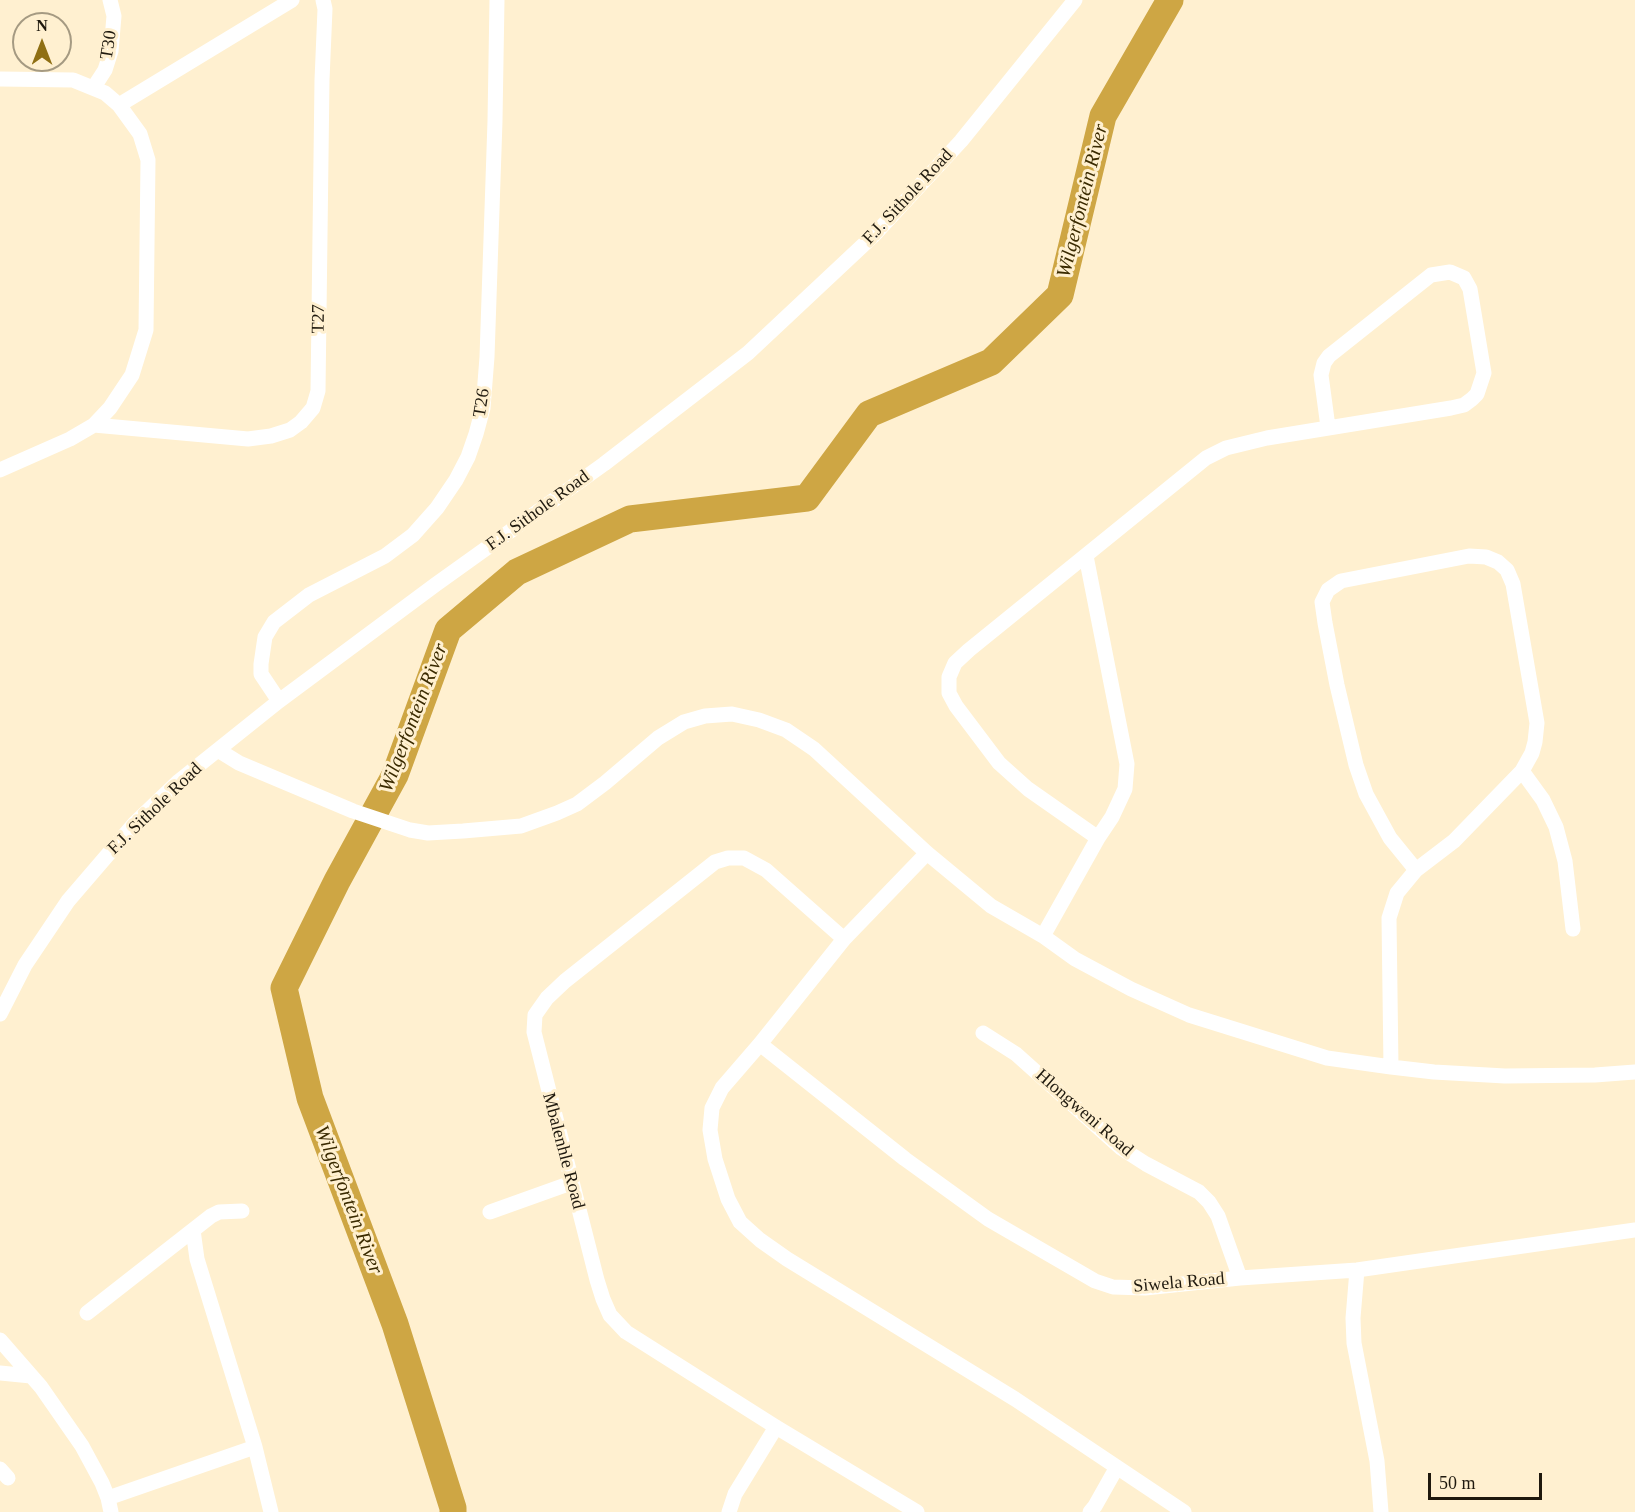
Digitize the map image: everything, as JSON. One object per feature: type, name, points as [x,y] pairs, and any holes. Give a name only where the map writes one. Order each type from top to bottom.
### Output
[{"type":"street","name":"T30","points":[[94,87],[105,70],[111,51],[114,16],[110,0]]},
{"type":"street","points":[[119,105],[292,0]]},
{"type":"street","name":"T27","points":[[94,425],[248,439],[271,436],[290,430],[301,422],[313,408],[318,391],[325,9],[323,0]]},
{"type":"street","name":"T26","points":[[279,701],[261,674],[263,644],[273,622],[309,595],[385,556],[413,535],[437,508],[456,480],[468,457],[476,434],[483,408],[487,357],[497,0]]},
{"type":"street","name":"F.J. Sithole Road","points":[[0,1014],[24,965],[68,901],[135,823],[179,780],[279,701],[435,585],[604,464],[748,352],[875,234],[953,150],[1075,0]]},
{"type":"street","points":[[0,80],[73,80],[94,87],[119,105],[140,134],[148,160],[146,330],[132,375],[110,408],[94,425],[70,439],[0,470]]},
{"type":"street","points":[[1098,838],[1028,789],[999,763],[956,706],[949,693],[949,677],[955,663],[1206,458],[1242,443],[1464,405],[1477,394],[1484,373],[1470,289],[1464,278],[1450,272],[1431,275],[1329,356],[1324,363],[1321,375],[1328,427]]},
{"type":"street","points":[[1043,936],[1112,817],[1125,789],[1126,764],[1086,556]]},
{"type":"street","points":[[1390,1067],[1389,918],[1397,893],[1416,870],[1454,842],[1522,771],[1532,753],[1537,723],[1513,584],[1507,570],[1498,562],[1486,557],[1469,556],[1341,581],[1328,590],[1322,602],[1337,685],[1356,765],[1366,794],[1390,838],[1416,870]]},
{"type":"street","points":[[218,750],[239,763],[353,811],[410,830],[428,833],[504,828],[530,823],[577,804],[658,738],[684,722],[705,716],[732,714],[759,720],[786,730],[814,748],[927,853],[991,906],[1043,936],[1075,959],[1131,989],[1189,1015],[1327,1058],[1390,1067],[1505,1077],[1586,1076],[1635,1072]]},
{"type":"street","points":[[1522,771],[1543,800],[1556,827],[1565,861],[1573,929]]},
{"type":"street","points":[[927,853],[844,939],[722,1088],[712,1108],[710,1130],[715,1159],[728,1199],[740,1222],[787,1259],[1015,1399],[1184,1512]]},
{"type":"street","name":"Mbalenhle Road","points":[[844,939],[766,870],[744,858],[728,858],[715,862],[565,981],[547,998],[535,1014],[534,1032],[571,1183],[600,1289],[610,1315],[626,1332],[776,1427],[917,1512]]},
{"type":"street","name":"Hlongweni Road","points":[[983,1033],[1016,1054],[1122,1148],[1146,1164],[1199,1192],[1218,1216],[1240,1278]]},
{"type":"street","name":"Siwela Road","points":[[760,1044],[905,1159],[988,1219],[1095,1281],[1113,1287],[1145,1288],[1240,1278],[1357,1270],[1635,1230]]},
{"type":"street","points":[[490,1212],[571,1183]]},
{"type":"street","points":[[87,1313],[219,1212],[242,1211]]},
{"type":"street","points":[[193,1230],[197,1259],[255,1447],[272,1512]]},
{"type":"street","points":[[1357,1270],[1353,1318],[1354,1344],[1377,1461],[1381,1512]]},
{"type":"street","points":[[0,1340],[41,1387],[82,1446],[102,1483],[110,1505],[255,1447]]},
{"type":"street","points":[[0,1373],[31,1377]]},
{"type":"street","points":[[729,1512],[735,1494],[776,1427]]},
{"type":"street","points":[[1090,1512],[1117,1467]]},
{"type":"waterway","name":"Wilgerfontein River","points":[[453,1512],[395,1324],[310,1098],[284,988],[337,881],[395,775],[448,630],[517,572],[630,519],[807,498],[869,414],[991,362],[1060,295],[1103,116],[1170,0]]}]
